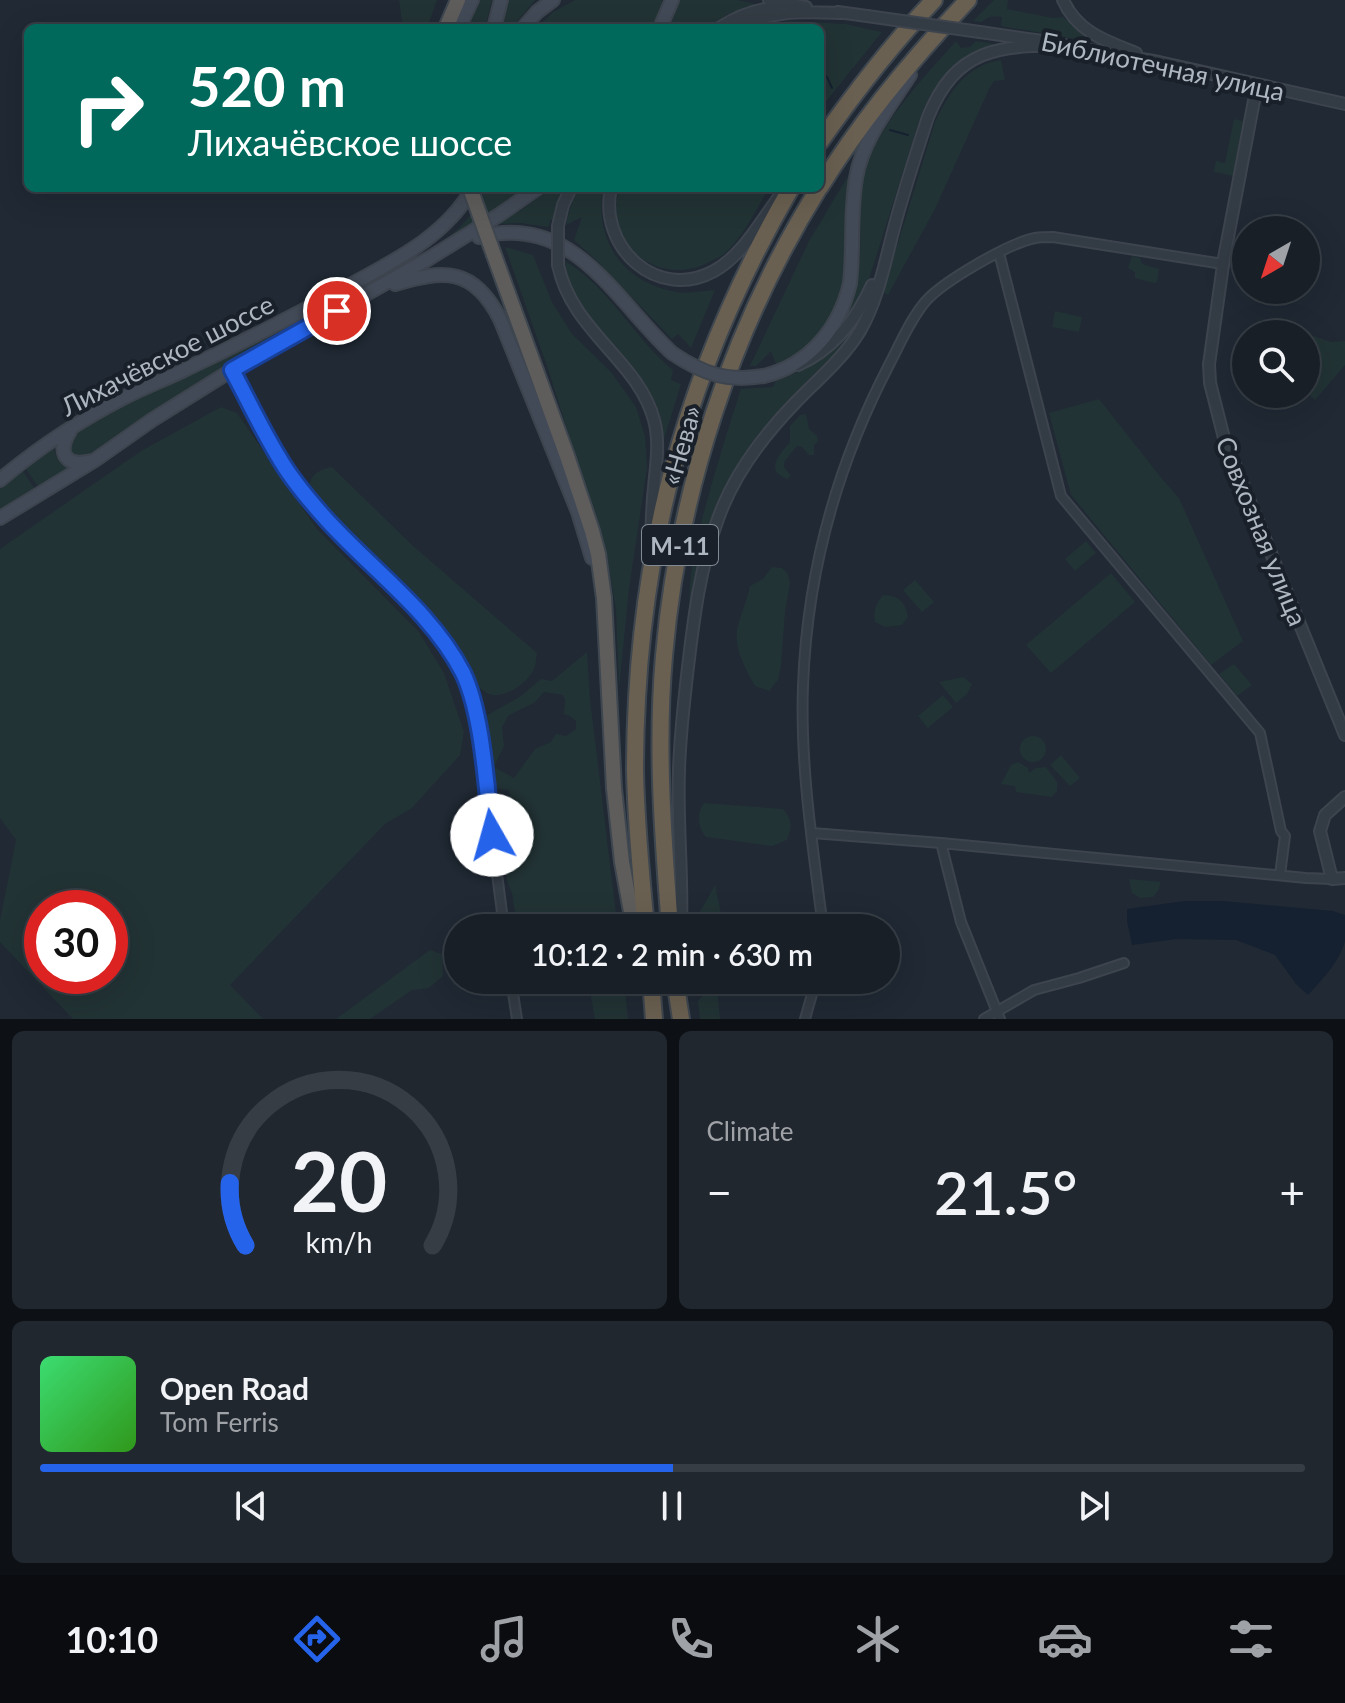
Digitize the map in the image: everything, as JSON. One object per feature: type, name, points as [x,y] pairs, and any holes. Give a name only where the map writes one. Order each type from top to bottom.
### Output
[{"type":"highway","points":[[448,24],[458,0]]},
{"type":"highway","points":[[824,136],[883,58],[934,0]]},
{"type":"highway","name":"«Нева»","points":[[824,180],[868,116],[968,0]]},
{"type":"highway","points":[[472,192],[592,531],[603,579],[614,788],[631,914]]},
{"type":"highway","name":"«Нева»","points":[[645,914],[635,760],[639,655],[650,570],[670,475],[703,371],[744,276],[786,192]]},
{"type":"highway","name":"«Нева»","points":[[669,914],[660,771],[661,716],[663,658],[678,551],[694,483],[726,379],[766,286],[817,192]]},
{"type":"highway","points":[[646,994],[652,1019]]},
{"type":"highway","points":[[651,994],[652,1019]]},
{"type":"highway","points":[[679,994],[681,1019]]},
{"type":"main road","points":[[461,24],[472,0]]},
{"type":"main road","points":[[495,24],[501,0]]},
{"type":"main road","points":[[526,24],[553,0]]},
{"type":"main road","points":[[662,24],[672,0]]},
{"type":"main road","points":[[428,259],[460,243],[488,234],[508,232],[544,237],[571,250],[583,260],[672,353],[695,367],[732,378],[781,372],[815,348],[837,320],[850,283],[855,189],[860,162],[886,112],[939,30]]},
{"type":"main road","name":"Лихачёвское шоссе","points":[[0,480],[75,425],[131,394],[248,339],[422,244],[452,217],[468,192]]},
{"type":"main road","name":"Лихачёвское шоссе","points":[[0,518],[232,370],[428,259],[532,192]]},
{"type":"main road","points":[[363,296],[388,286],[439,274],[467,281],[489,299],[500,319],[578,512],[590,550],[605,627]]},
{"type":"main road","points":[[75,425],[63,445],[67,459],[77,463],[95,460]]},
{"type":"street","points":[[769,0],[808,8]]},
{"type":"street","points":[[1063,0],[1083,29],[1159,62]]},
{"type":"street","points":[[725,24],[755,11],[785,6],[843,13]]},
{"type":"street","points":[[746,24],[776,13],[843,13]]},
{"type":"street","name":"Библиотечная улица","points":[[843,13],[1159,62],[1345,104]]},
{"type":"street","points":[[781,372],[813,358],[832,344],[850,324],[872,287],[934,102],[955,72],[991,51],[1020,46],[1065,45]]},
{"type":"street","name":"Совхозная улица","points":[[1257,85],[1223,264],[1209,364],[1210,383],[1224,438],[1345,735]]},
{"type":"street","points":[[569,192],[558,226],[558,265],[565,290],[577,312],[646,398],[657,438],[650,570]]},
{"type":"street","points":[[611,192],[611,227],[624,252],[657,275],[687,279],[714,271],[726,262],[785,192]]},
{"type":"street","points":[[682,914],[679,770],[682,724],[693,620],[708,547],[727,496],[750,456],[777,421],[839,358],[859,332],[872,304],[895,223]]},
{"type":"street","points":[[821,914],[805,771],[803,686],[807,619],[829,514],[858,429],[919,310],[941,287],[999,253],[1034,238],[1053,237],[1223,264]]},
{"type":"street","points":[[999,253],[1061,496],[1260,733],[1281,831],[1285,836],[1280,875]]},
{"type":"street","points":[[232,370],[278,457],[300,489],[327,521],[432,627],[464,675],[478,726],[502,914]]},
{"type":"street","points":[[1332,879],[1320,831],[1325,815],[1345,797]]},
{"type":"street","points":[[812,833],[1280,875],[1345,878]]},
{"type":"street","points":[[941,843],[961,922],[998,1015]]},
{"type":"street","points":[[984,1019],[998,1015],[1034,990],[1124,963]]},
{"type":"street","points":[[513,994],[517,1019]]},
{"type":"street","points":[[805,1019],[812,994]]},
{"type":"shaded area","points":[[399,0],[437,0],[428,24],[402,24]]},
{"type":"shaded area","points":[[478,0],[492,0],[486,24],[465,24]]},
{"type":"shaded area","points":[[508,0],[535,0],[515,24],[502,24]]},
{"type":"shaded area","points":[[575,0],[661,0],[664,3],[655,24],[541,24],[553,12]]},
{"type":"shaded area","points":[[680,0],[737,0],[756,4],[728,14],[713,24],[671,24]]},
{"type":"shaded area","points":[[994,0],[1008,0],[1007,9],[1053,18],[1063,17],[1088,39],[1001,26],[1002,17],[973,21]]},
{"type":"shaded area","points":[[789,21],[845,24],[882,32],[824,104],[824,24],[773,24]]},
{"type":"shaded area","points":[[956,41],[961,48],[970,47],[976,41],[995,44],[949,70],[927,101],[869,279],[858,304],[848,317],[859,268],[861,192],[867,165],[899,108]]},
{"type":"shaded area","points":[[1001,60],[1005,80],[994,81],[989,89],[935,209],[888,295],[883,292],[935,122],[946,101],[968,74]]},
{"type":"shaded area","points":[[1234,119],[1243,121],[1233,176],[1214,172],[1216,161],[1225,163]]},
{"type":"shaded area","points":[[848,176],[845,269],[830,319],[820,333],[794,356],[776,364],[771,351],[756,366],[750,366],[809,241]]},
{"type":"shaded area","points":[[483,192],[519,192],[440,244],[455,232],[477,205]]},
{"type":"shaded area","points":[[546,192],[562,192],[549,227],[496,224]]},
{"type":"shaded area","points":[[576,192],[603,192],[601,207],[608,242],[627,269],[658,287],[677,292],[715,290],[691,348],[678,334],[672,339],[574,240],[582,217],[566,225]]},
{"type":"shaded area","points":[[618,192],[767,192],[743,231],[724,254],[693,268],[679,270],[651,264],[629,246],[621,234],[616,207]]},
{"type":"shaded area","points":[[505,247],[533,255],[552,302],[572,334],[611,372],[636,407],[645,436],[647,468],[629,589],[619,689],[616,610],[607,556],[548,369]]},
{"type":"shaded area","points":[[1132,256],[1140,258],[1142,264],[1159,269],[1157,282],[1135,278],[1135,272],[1128,268]]},
{"type":"shaded area","points":[[565,261],[595,284],[673,370],[671,380],[681,384],[664,439],[648,390],[628,361],[583,309],[568,279]]},
{"type":"shaded area","points":[[397,268],[252,349],[88,455],[77,457],[69,452],[68,440],[74,434],[121,407],[263,340]]},
{"type":"shaded area","points":[[865,309],[846,342],[771,419],[734,471],[706,535],[689,605],[699,532],[741,389],[773,387],[776,381],[816,362],[837,344]]},
{"type":"shaded area","points":[[1055,311],[1082,317],[1079,332],[1052,327]]},
{"type":"shaded area","points":[[1320,338],[1331,342],[1345,341],[1345,365],[1320,394]]},
{"type":"shaded area","points":[[1099,399],[1179,498],[1243,641],[1211,665],[1071,495],[1049,413]]},
{"type":"shaded area","points":[[221,407],[237,413],[317,529],[419,632],[444,673],[464,732],[460,755],[412,808],[385,824],[230,985],[263,1019],[73,1019],[49,994],[128,994],[128,890],[24,890],[24,967],[0,942],[0,921],[16,840],[0,818],[0,549],[141,451]]},
{"type":"shaded area","points":[[806,414],[809,429],[818,441],[814,445],[814,455],[797,446],[784,462],[791,476],[787,479],[776,471],[776,462],[790,442],[790,426],[800,415]]},
{"type":"shaded area","points":[[54,447],[59,460],[70,469],[38,487],[25,467]]},
{"type":"shaded area","points":[[332,467],[412,545],[537,653],[534,669],[525,681],[499,695],[487,693],[475,682],[449,640],[428,615],[312,496],[310,485],[313,476]]},
{"type":"shaded area","points":[[22,470],[35,489],[0,511],[0,488]]},
{"type":"shaded area","points":[[1086,541],[1096,553],[1075,571],[1065,559]]},
{"type":"shaded area","points":[[772,567],[782,568],[788,574],[790,583],[781,665],[778,680],[769,691],[755,686],[742,659],[737,637],[750,586],[763,579]]},
{"type":"shaded area","points":[[1111,573],[1135,602],[1051,673],[1026,645]]},
{"type":"shaded area","points":[[915,580],[934,602],[922,612],[903,590]]},
{"type":"shaded area","points":[[883,595],[897,598],[903,603],[908,617],[902,625],[885,627],[875,622],[876,607]]},
{"type":"shaded area","points":[[587,652],[616,914],[515,914],[502,836],[513,833],[514,818],[509,790],[494,789],[495,796],[492,797],[484,717],[521,696],[541,679],[552,681]],"holes":[[[544,692],[563,695],[564,714],[576,721],[576,729],[566,736],[556,734],[551,742],[535,749],[514,778],[494,767],[504,746],[502,727],[509,715],[534,703]]]},
{"type":"shaded area","points":[[1234,664],[1252,685],[1237,696],[1219,674]]},
{"type":"shaded area","points":[[963,677],[972,684],[967,694],[956,703],[939,682]]},
{"type":"shaded area","points":[[943,695],[953,707],[928,728],[918,716]]},
{"type":"shaded area","points":[[1033,736],[1042,740],[1046,749],[1042,758],[1033,762],[1024,758],[1020,749],[1024,740]]},
{"type":"shaded area","points":[[1061,755],[1080,778],[1070,786],[1050,765]]},
{"type":"shaded area","points":[[1018,762],[1028,768],[1029,773],[1046,767],[1057,782],[1057,791],[1052,797],[1016,792],[1015,786],[1001,784],[1011,765]]},
{"type":"shaded area","points":[[704,803],[783,809],[791,824],[787,840],[772,846],[706,837],[699,820]]},
{"type":"shaded area","points":[[1129,879],[1161,882],[1153,897],[1140,898],[1132,893]]},
{"type":"shaded area","points":[[715,885],[721,914],[699,914]]},
{"type":"shaded area","points":[[430,950],[442,954],[443,976],[429,988],[412,990],[370,1019],[336,1019]]},
{"type":"shaded area","points":[[591,994],[625,994],[628,1019],[595,1019]]},
{"type":"shaded area","points":[[704,994],[717,994],[720,1019],[700,1019],[698,1001]]},
{"type":"water","points":[[1185,901],[1222,901],[1333,911],[1345,915],[1345,941],[1335,963],[1308,995],[1275,955],[1236,940],[1176,939],[1132,945],[1127,909]]},
{"type":"waterway","points":[[824,74],[832,88]]},
{"type":"waterway","points":[[890,130],[908,135]]},
{"type":"route","points":[[337,311],[232,370],[278,457],[300,489],[327,521],[432,627],[464,675],[476,714],[492,835]]}]
